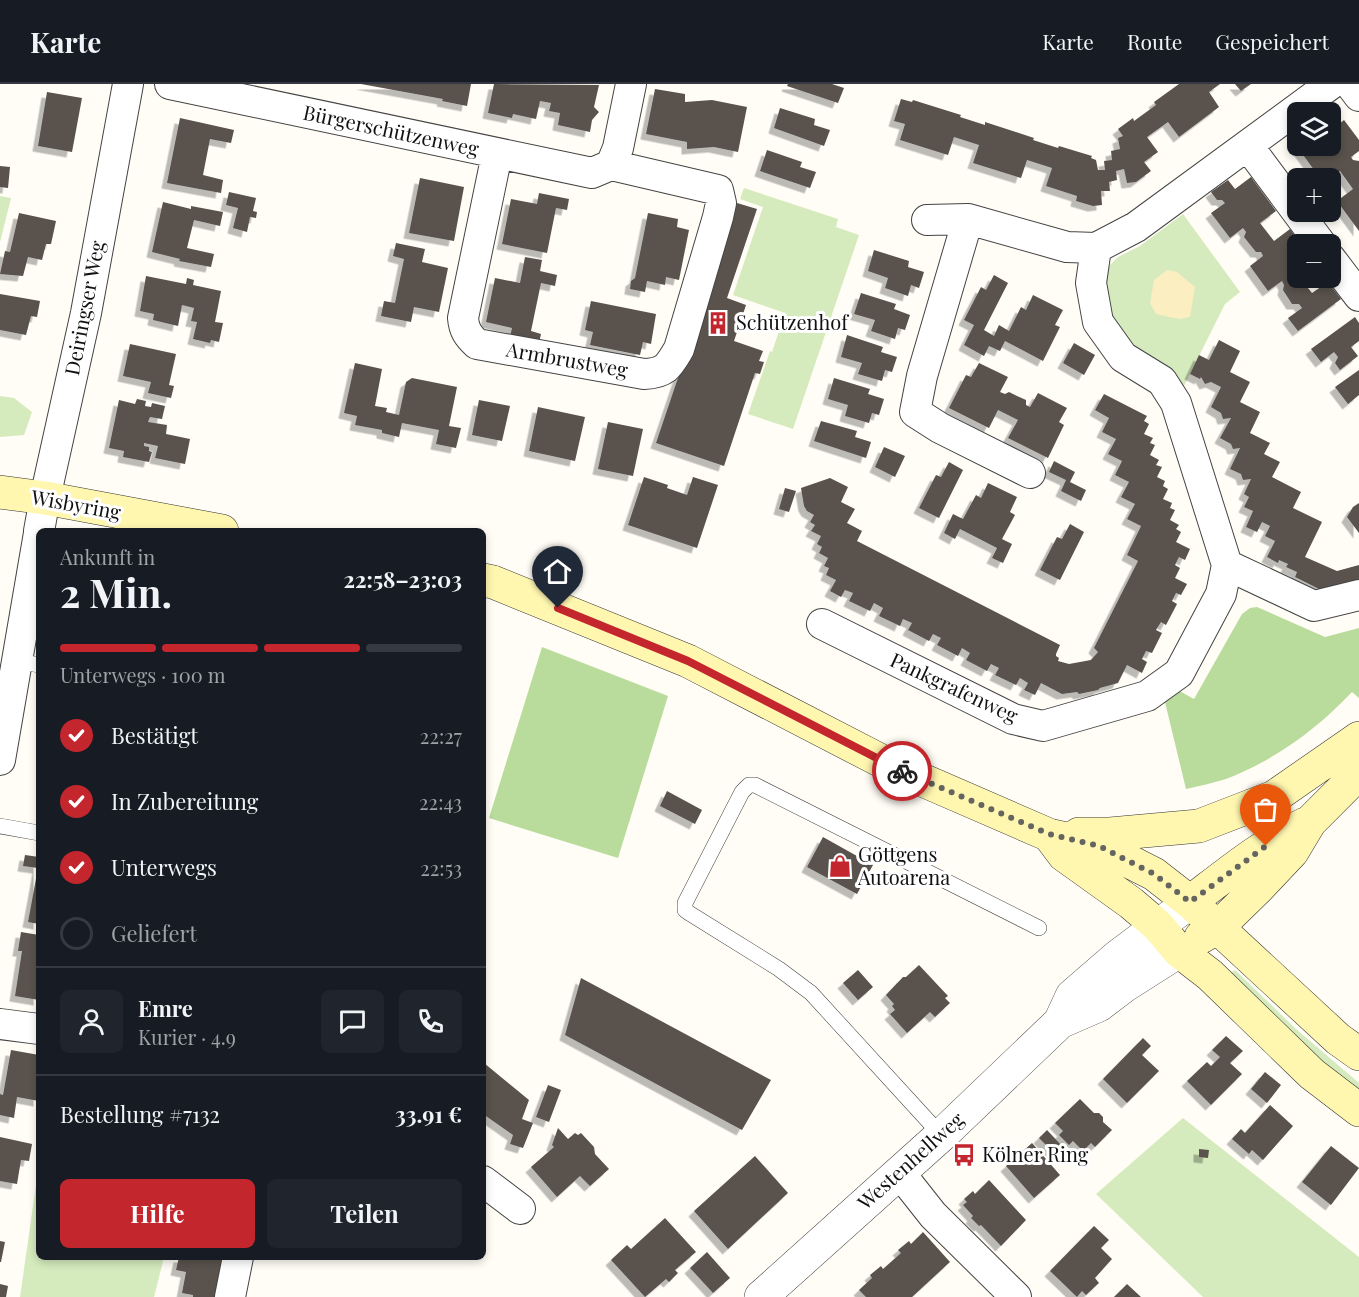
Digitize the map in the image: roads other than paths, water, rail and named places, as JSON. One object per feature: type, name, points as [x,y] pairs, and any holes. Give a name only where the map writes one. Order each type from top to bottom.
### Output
[{"type":"main road","name":"Wisbyring","points":[[0,492],[45,498],[206,528]]},
{"type":"main road","points":[[486,581],[688,661],[897,769],[1049,834],[1099,846],[1154,874],[1190,902],[1338,1039],[1359,1054]]},
{"type":"main road","points":[[1049,834],[1110,834],[1199,826],[1274,797],[1359,738]]},
{"type":"main road","name":"Westenhellweg","points":[[1168,938],[1218,927],[1292,852],[1310,822],[1359,773]]},
{"type":"main road","name":"Westenhellweg","points":[[1190,902],[1282,835],[1310,822]]},
{"type":"main road","points":[[1049,834],[1064,855],[1131,903],[1210,975],[1312,1074],[1359,1110]]},
{"type":"street","name":"Deiringser Weg","points":[[40,528],[86,313],[128,84]]},
{"type":"street","name":"Bürgerschützenweg","points":[[170,84],[592,173],[611,165],[718,190]]},
{"type":"street","points":[[611,165],[618,147],[631,84]]},
{"type":"street","points":[[927,220],[968,219],[1067,248],[1096,248],[1136,227],[1332,84]]},
{"type":"street","points":[[1350,84],[1359,96]]},
{"type":"street","points":[[1248,146],[1314,234]]},
{"type":"street","name":"Armbrustweg","points":[[496,153],[463,318],[464,329],[470,338],[477,344],[644,374],[655,374],[668,368],[679,349],[718,217],[721,203],[718,190]]},
{"type":"street","points":[[968,219],[922,376],[915,412],[940,428],[1030,473]]},
{"type":"street","name":"Pankgrafenweg","points":[[822,624],[1013,719],[1043,726],[1147,696],[1179,673],[1221,594],[1227,565],[1176,403],[1162,381],[1123,357],[1098,322],[1091,283],[1096,248]]},
{"type":"street","points":[[1341,272],[1359,296]]},
{"type":"street","points":[[1227,565],[1314,606],[1359,594]]},
{"type":"street","name":"Deiringser Weg","points":[[0,760],[3,726],[28,663],[36,568]]},
{"type":"street","name":"Westenhellweg","points":[[760,1297],[941,1135],[1060,1022],[1099,1005],[1124,986],[1168,938],[1190,902]]},
{"type":"street","points":[[0,1024],[36,1029]]},
{"type":"street","points":[[899,1172],[933,1215],[1016,1297]]},
{"type":"street","points":[[486,1183],[520,1209]]},
{"type":"street","points":[[230,1297],[237,1260]]},
{"type":"lane","points":[[941,1135],[811,993],[779,969],[689,913],[685,910],[685,903],[742,792],[749,785],[755,785],[1039,928]]},
{"type":"lane","points":[[0,826],[36,832]]},
{"type":"place","name":"Schützenhof","points":[[718,323]]},
{"type":"place","name":"Göttgens Autoarena","points":[[840,866]]},
{"type":"place","name":"Kölner Ring","points":[[964,1155]]}]
